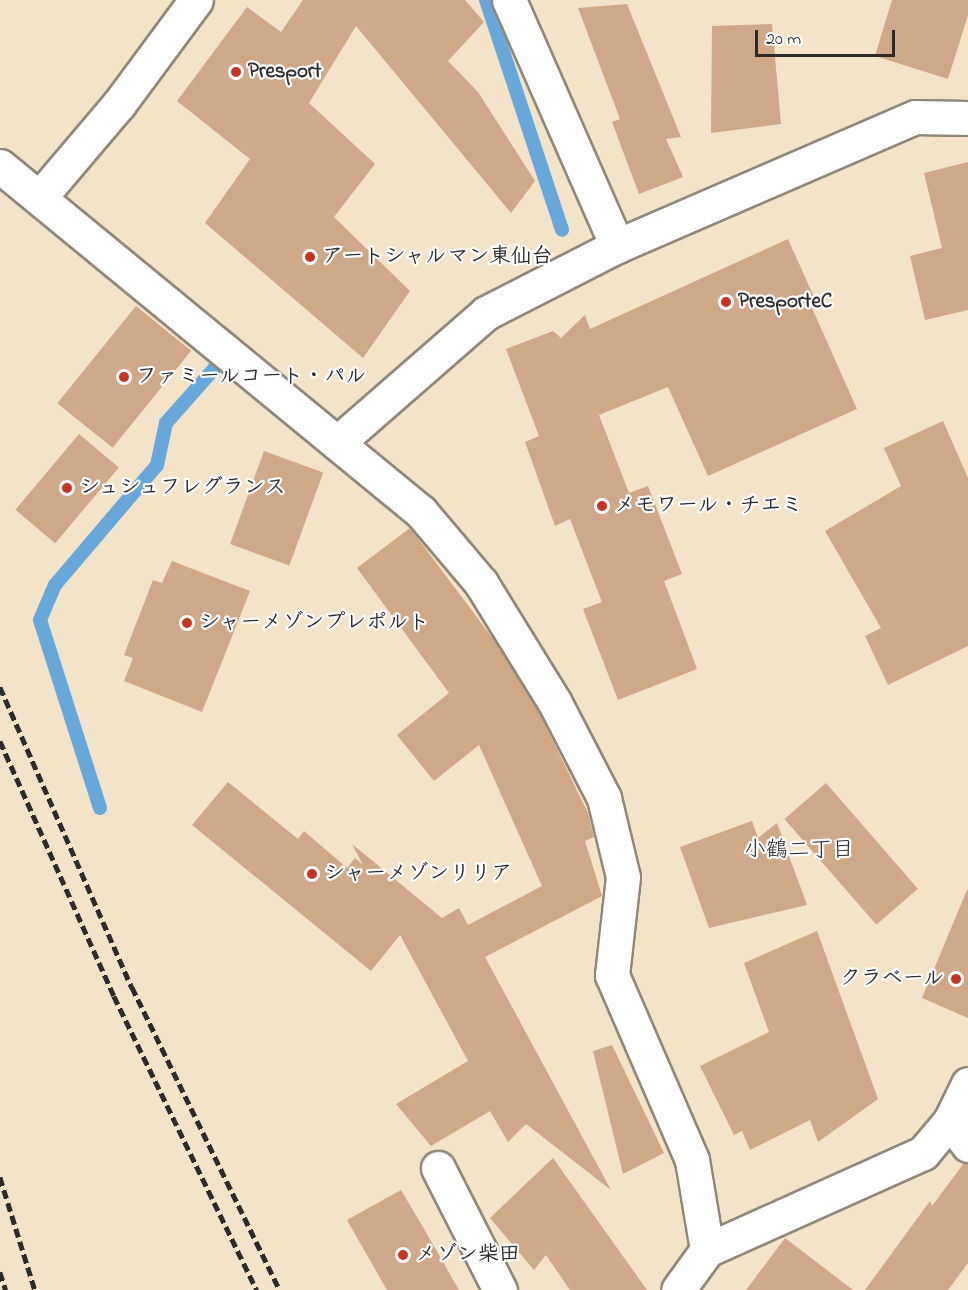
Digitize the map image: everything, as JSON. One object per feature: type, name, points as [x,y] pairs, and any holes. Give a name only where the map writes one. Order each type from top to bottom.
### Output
[{"type":"street","points":[[40,197],[119,104],[196,0]]},
{"type":"street","points":[[508,0],[617,246]]},
{"type":"street","points":[[337,443],[486,314],[617,246],[915,117],[968,118]]},
{"type":"street","points":[[0,166],[421,512],[482,583],[554,701],[604,798],[623,877],[612,975],[692,1160],[707,1250]]},
{"type":"street","points":[[686,1287],[707,1250],[923,1153],[959,1133],[968,1084]]},
{"type":"street","points":[[438,1168],[500,1290]]},
{"type":"building","points":[[303,0],[465,0],[484,22],[448,61],[478,92],[535,181],[511,213],[356,26],[309,103],[375,164],[334,217],[410,291],[363,358],[205,223],[250,159],[177,101],[247,7],[281,32]]},
{"type":"building","points":[[892,0],[968,0],[968,15],[948,79],[875,56]]},
{"type":"building","points":[[627,4],[681,137],[666,139],[683,177],[639,194],[612,122],[620,119],[578,8]]},
{"type":"building","points":[[772,24],[781,124],[711,133],[712,26]]},
{"type":"building","points":[[968,162],[968,310],[925,320],[910,256],[942,248],[924,173]]},
{"type":"building","points":[[788,239],[814,297],[808,299],[857,409],[708,476],[668,387],[599,415],[629,493],[648,486],[682,574],[664,581],[697,669],[618,700],[583,609],[602,602],[570,519],[555,526],[525,442],[539,436],[506,349],[553,331],[561,338],[585,315],[590,329]]},
{"type":"building","name":"ファミールコート・パル","points":[[136,306],[191,351],[113,448],[57,403]]},
{"type":"building","points":[[943,421],[968,478],[968,646],[888,685],[865,636],[881,628],[825,531],[901,486],[884,448]]},
{"type":"building","name":"シュシュフレグランス","points":[[79,434],[119,467],[55,543],[15,510]]},
{"type":"building","points":[[264,451],[323,473],[289,566],[230,544]]},
{"type":"building","points":[[410,528],[494,640],[538,710],[588,813],[594,837],[585,841],[602,896],[485,957],[611,1190],[526,1124],[508,1142],[490,1111],[431,1146],[396,1104],[468,1061],[400,935],[371,971],[192,825],[228,782],[298,839],[304,831],[347,868],[355,858],[363,865],[352,844],[442,918],[459,908],[468,925],[542,886],[479,745],[434,781],[397,735],[449,693],[357,568]]},
{"type":"building","name":"シャーメゾンプレポルト","points":[[172,561],[250,591],[202,712],[124,681],[133,658],[124,655],[153,580],[162,583]]},
{"type":"building","points":[[826,783],[918,889],[876,925],[784,819]]},
{"type":"building","points":[[752,821],[758,838],[777,823],[807,905],[709,928],[680,847]]},
{"type":"building","name":"クラベール","points":[[968,890],[968,1018],[922,998]]},
{"type":"building","points":[[817,931],[878,1099],[818,1142],[810,1120],[750,1150],[742,1131],[734,1135],[700,1066],[769,1032],[744,963]]},
{"type":"building","points":[[612,1045],[664,1153],[623,1174],[593,1051]]},
{"type":"building","points":[[553,1158],[647,1290],[570,1290],[546,1255],[534,1270],[490,1218]]},
{"type":"building","points":[[964,1163],[968,1163],[968,1263],[948,1290],[865,1290],[930,1201],[932,1206]]},
{"type":"building","name":"メゾン柴田","points":[[401,1190],[459,1290],[387,1290],[347,1220]]},
{"type":"building","points":[[785,1238],[853,1290],[746,1290]]},
{"type":"waterway","points":[[486,0],[562,230]]},
{"type":"waterway","points":[[100,808],[40,620],[55,585],[157,465],[166,423],[220,362]]},
{"type":"railway","points":[[0,687],[132,987],[280,1290]]},
{"type":"railway","points":[[0,741],[114,996],[257,1290]]},
{"type":"railway","points":[[0,1177],[35,1290]]},
{"type":"railway","points":[[0,1272],[6,1290]]},
{"type":"place","name":"Presport","points":[[236,72]]},
{"type":"place","name":"アートシャルマン東仙台","points":[[310,257]]},
{"type":"place","name":"PresporteC","points":[[726,302]]},
{"type":"place","name":"ファミールコート・パル","points":[[124,377]]},
{"type":"place","name":"シュシュフレグランス","points":[[67,488]]},
{"type":"place","name":"メモワール・チエミ","points":[[602,506]]},
{"type":"place","name":"シャーメゾンプレポルト","points":[[187,623]]},
{"type":"place","name":"シャーメゾンリリア","points":[[312,874]]},
{"type":"place","name":"クラベール","points":[[956,979]]},
{"type":"place","name":"メゾン柴田","points":[[403,1255]]},
{"type":"district","name":"小鶴二丁目","points":[[799,852]]}]
